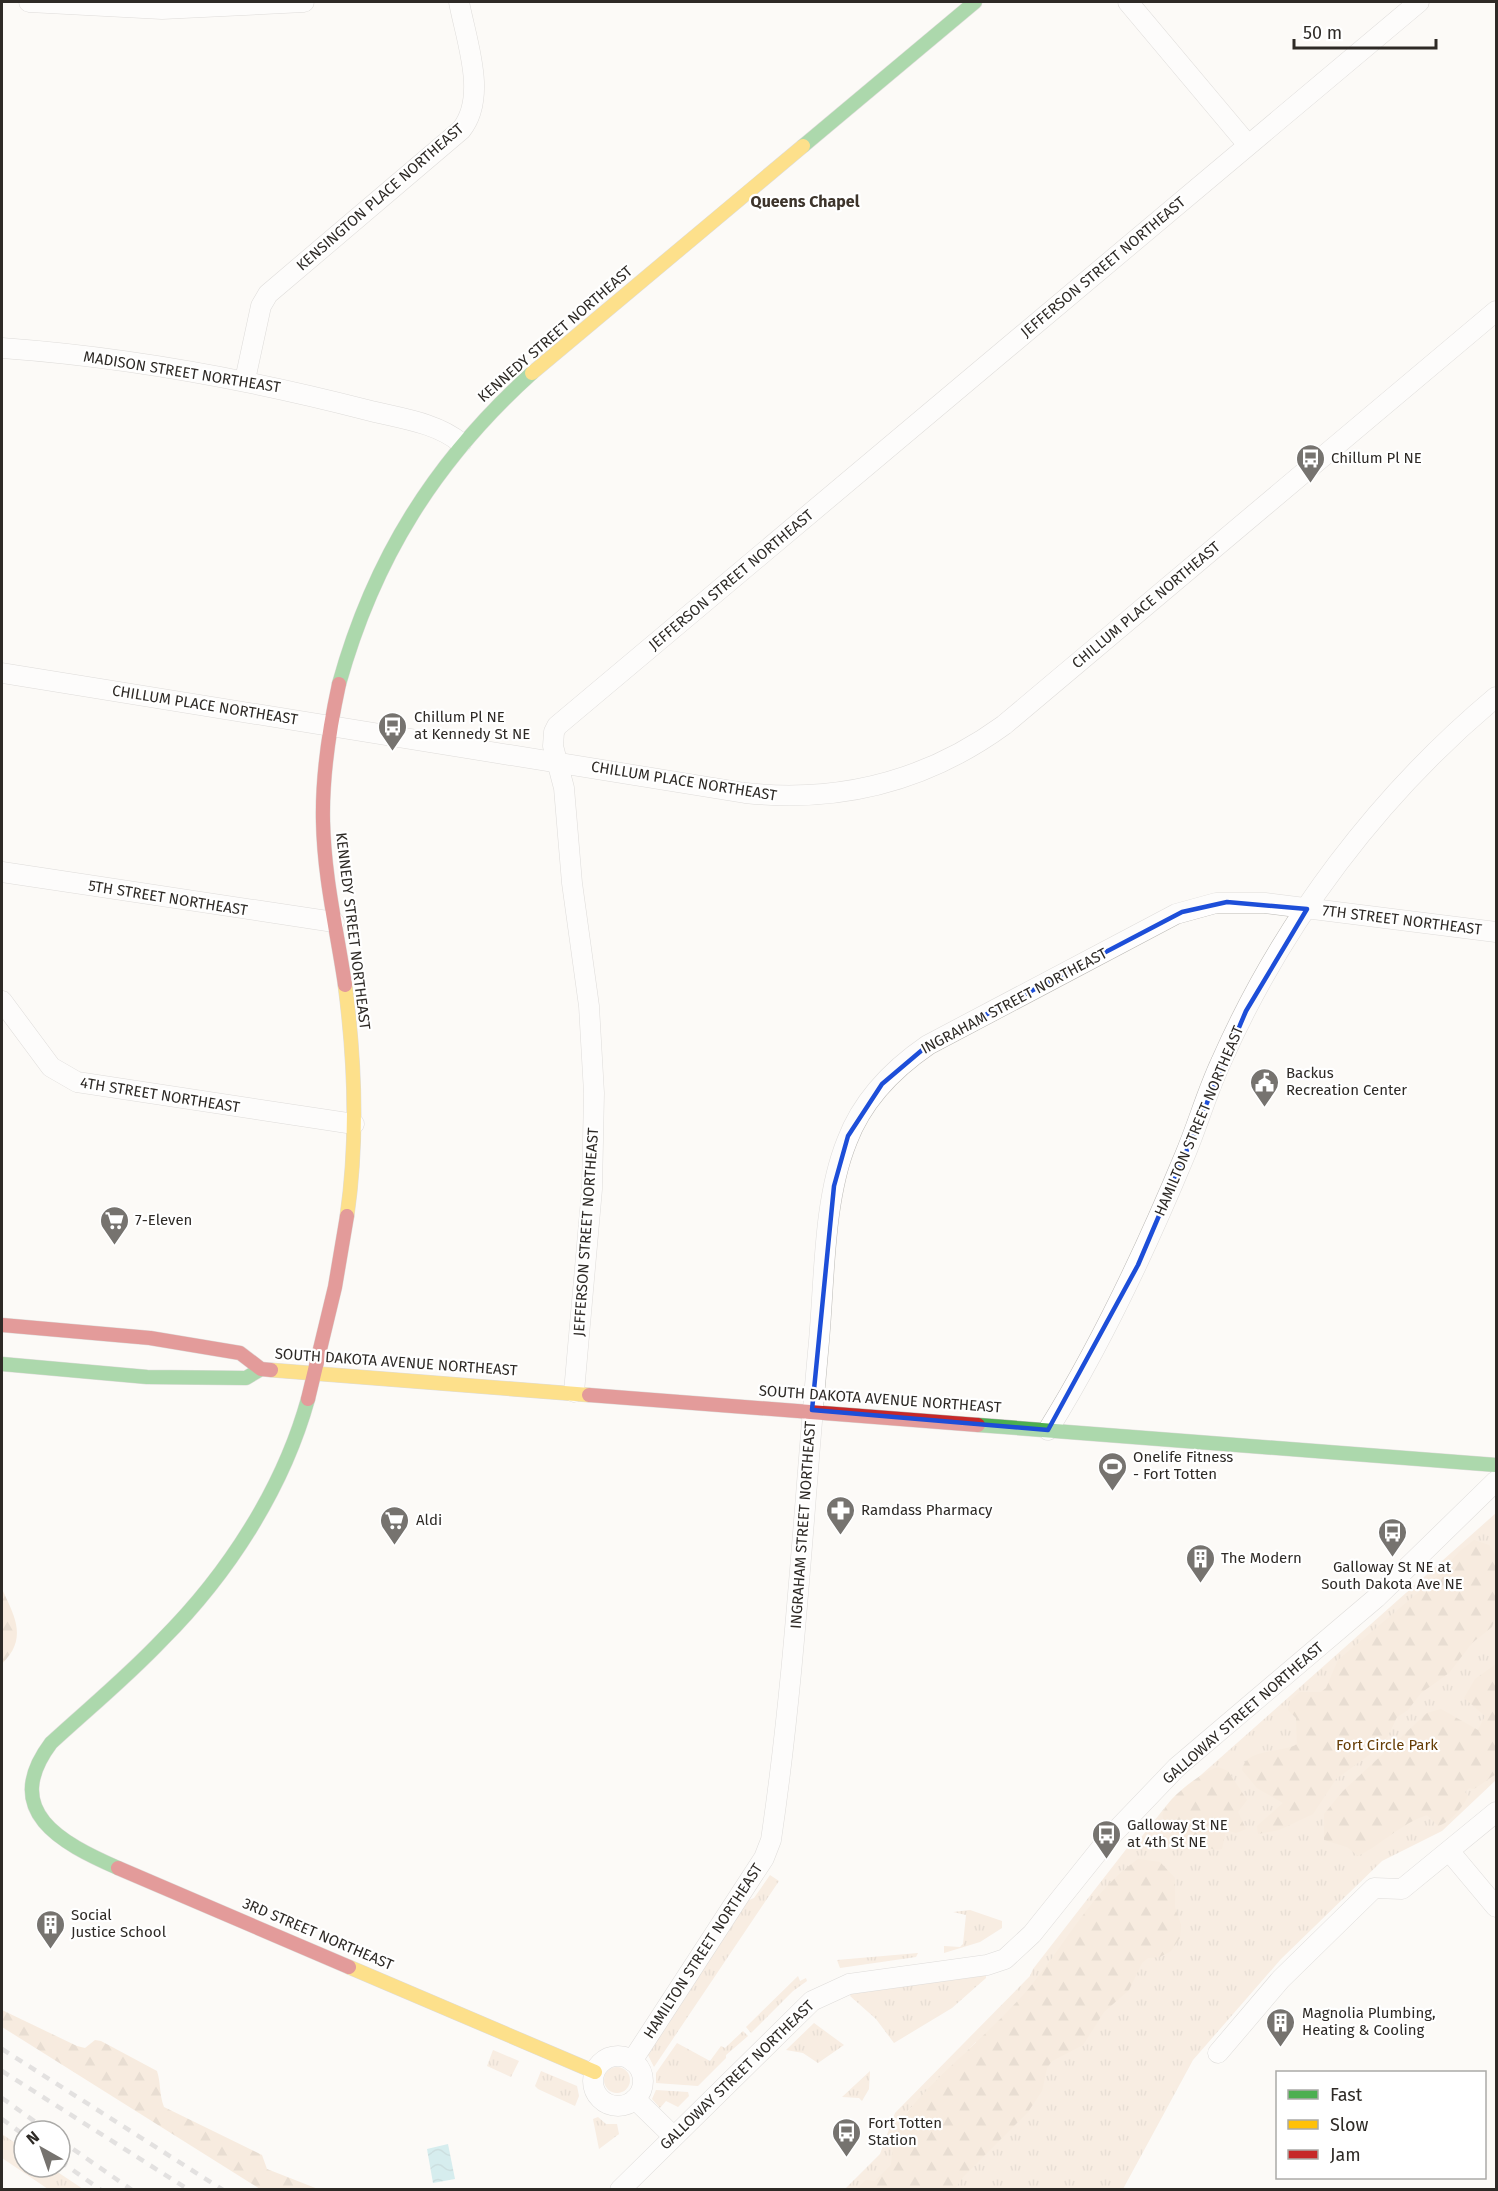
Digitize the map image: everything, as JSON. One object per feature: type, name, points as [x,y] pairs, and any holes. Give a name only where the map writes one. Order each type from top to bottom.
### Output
[{"type":"street","points":[[28,2],[162,9],[304,2]]},
{"type":"street","name":"KENSINGTON PLACE NORTHEAST","points":[[245,380],[261,306],[268,294],[461,130],[471,116],[476,91],[459,2]]},
{"type":"street","name":"KENNEDY STREET NORTHEAST","points":[[37,1814],[32,1796],[33,1777],[44,1750],[164,1638],[210,1585],[252,1523],[283,1465],[302,1417],[315,1371],[344,1251],[353,1180],[354,1124],[348,1008],[334,922],[323,826],[331,725],[348,651],[374,584],[420,499],[461,444],[511,391],[975,2]]},
{"type":"street","points":[[1128,2],[1248,145]]},
{"type":"street","name":"JEFFERSON STREET NORTHEAST","points":[[573,1392],[592,1190],[594,1093],[589,1006],[559,762],[552,740],[557,726],[1419,2]]},
{"type":"street","name":"CHILLUM PLACE NORTHEAST","points":[[2,673],[745,793],[787,796],[859,790],[939,765],[1004,725],[1497,311]]},
{"type":"street","name":"MADISON STREET NORTHEAST","points":[[2,348],[132,362],[245,380],[434,428],[461,444]]},
{"type":"street","name":"HAMILTON STREET NORTHEAST","points":[[1048,1430],[1138,1264],[1221,1062],[1249,1004],[1275,958],[1343,857],[1390,799],[1445,742],[1497,697]]},
{"type":"street","name":"5TH STREET NORTHEAST","points":[[2,872],[334,922]]},
{"type":"street","name":"INGRAHAM STREET NORTHEAST","points":[[771,1840],[789,1720],[812,1410],[838,1167],[855,1124],[882,1084],[928,1045],[1182,912],[1204,905],[1227,902],[1265,903],[1307,909]]},
{"type":"street","name":"7TH STREET NORTHEAST","points":[[1307,909],[1497,932]]},
{"type":"street","name":"4TH STREET NORTHEAST","points":[[2,1001],[51,1067],[77,1082],[354,1124]]},
{"type":"street","name":"SOUTH DAKOTA AVENUE NORTHEAST","points":[[2,1325],[150,1338],[240,1353],[261,1369]]},
{"type":"street","name":"SOUTH DAKOTA AVENUE NORTHEAST","points":[[2,1365],[147,1377],[246,1378],[261,1369],[315,1371],[1497,1465]]},
{"type":"street","name":"GALLOWAY STREET NORTHEAST","points":[[620,2190],[798,2012],[822,1995],[849,1984],[987,1965],[1012,1954],[1032,1934],[1109,1838],[1177,1767],[1376,1598],[1497,1481]]},
{"type":"street","points":[[1218,2053],[1281,1979],[1374,1888],[1402,1889],[1497,1812]]},
{"type":"street","name":"3RD STREET NORTHEAST","points":[[37,1814],[57,1838],[80,1851],[595,2072]]},
{"type":"street","name":"HAMILTON STREET NORTHEAST","points":[[632,2061],[764,1858],[771,1840]]},
{"type":"street","points":[[1450,1852],[1497,1907]]},
{"type":"street","points":[[618,2056],[632,2061],[641,2072],[643,2079],[635,2099],[620,2106],[604,2102],[594,2089],[595,2072],[598,2066],[610,2057],[618,2056]]},
{"type":"street","points":[[635,2099],[673,2136]]},
{"type":"highlighted area","points":[[1227,902],[1307,909],[1246,1011],[1138,1265],[1048,1430],[812,1410],[834,1186],[848,1136],[882,1084],[928,1045],[1182,912]]},
{"type":"green space","name":"Fort Circle Park","points":[[1496,1513],[1496,1780],[1442,1831],[1382,1861],[1281,1959],[1193,2060],[1123,2189],[844,2190],[880,2154],[895,2113],[1030,1976],[1033,1969],[1131,1843],[1135,1845],[1166,1806]],"holes":[[[976,2043],[894,2141],[908,2111]]]},
{"type":"green space","points":[[1474,1540],[1489,1545],[1496,1556],[1496,1616],[1492,1627],[1472,1643],[1449,1673],[1421,1693],[1408,1710],[1397,1717],[1388,1736],[1369,1755],[1336,1779],[1313,1814],[1279,1830],[1258,1834],[1257,1826],[1283,1803],[1257,1788],[1242,1770],[1245,1763],[1257,1754],[1297,1744],[1296,1718],[1288,1710],[1290,1701],[1299,1692],[1321,1692],[1326,1688],[1338,1660],[1432,1581],[1460,1551]]},
{"type":"green space","points":[[3,1591],[15,1620],[17,1637],[10,1655],[2,1664]]},
{"type":"green space","points":[[1496,1664],[1496,1774],[1474,1789],[1469,1788],[1465,1792],[1468,1796],[1456,1814],[1438,1826],[1427,1815],[1409,1823],[1358,1856],[1347,1847],[1324,1840],[1324,1814],[1343,1791],[1427,1713],[1441,1709],[1478,1730],[1485,1716],[1464,1698],[1475,1679]]},
{"type":"green space","points":[[1218,1767],[1228,1771],[1247,1800],[1238,1812],[1246,1829],[1236,1833],[1226,1830],[1222,1849],[1214,1849],[1179,1834],[1167,1826],[1163,1818],[1164,1811],[1175,1796],[1203,1774]]},
{"type":"green space","points":[[1138,1859],[1160,1862],[1175,1878],[1175,1907],[1181,1925],[1180,1938],[1171,1951],[1160,1957],[1148,1958],[1142,1963],[1129,1990],[1104,2012],[1083,2045],[1052,2061],[1047,2068],[1042,2091],[1028,2112],[963,2177],[955,2189],[856,2189],[866,2180],[875,2181],[891,2165],[896,2136],[909,2110],[938,2078],[1016,2003],[1106,1887]]},
{"type":"green space","points":[[770,1875],[779,1881],[654,2067],[647,2053],[747,1901],[754,1898]]},
{"type":"green space","points":[[970,1910],[1002,1921],[1002,1928],[980,1942],[944,1953],[944,1946],[960,1947],[963,1944],[966,1915],[953,1912]]},
{"type":"green space","points":[[918,1953],[916,1957],[840,1968],[837,1960]]},
{"type":"green space","points":[[986,1974],[986,1978],[952,2008],[894,2043],[876,2019],[850,1996],[852,1992]]},
{"type":"green space","points":[[798,1976],[800,1981],[806,1978],[807,1981],[793,1991],[751,2033],[746,2027]]},
{"type":"green space","points":[[2,2010],[77,2046],[85,2048],[95,2040],[101,2041],[157,2071],[164,2107],[262,2155],[267,2169],[318,2189],[260,2189],[2,2027]]},
{"type":"green space","points":[[814,2023],[844,2045],[818,2063],[803,2053],[786,2050]]},
{"type":"green space","points":[[743,2031],[748,2036],[726,2055],[726,2058],[698,2086],[656,2083],[656,2073],[677,2043],[710,2061],[721,2046],[725,2048]]},
{"type":"green space","points":[[493,2050],[519,2061],[511,2077],[487,2066]]},
{"type":"green space","points":[[617,2067],[626,2071],[630,2080],[626,2089],[617,2093],[608,2089],[604,2080],[608,2071]]},
{"type":"green space","points":[[541,2071],[577,2086],[579,2096],[575,2106],[535,2086]]},
{"type":"green space","points":[[870,2071],[869,2089],[862,2101],[859,2098],[842,2097]]},
{"type":"green space","points":[[656,2090],[688,2092],[689,2096],[678,2107],[666,2101],[660,2108],[652,2099]]},
{"type":"green space","points":[[598,2117],[606,2124],[617,2124],[619,2134],[599,2149],[593,2119]]},
{"type":"green space","points":[[2,2134],[12,2141],[12,2165],[2,2158]]},
{"type":"green space","points":[[33,2179],[68,2179],[83,2189],[48,2189]]},
{"type":"water","points":[[448,2144],[455,2179],[433,2183],[427,2149]]},
{"type":"railway","points":[[2,2049],[223,2190]]},
{"type":"railway","points":[[2,2071],[189,2190]]},
{"type":"railway","points":[[2,2098],[31,2119]]},
{"type":"railway","points":[[2,2119],[12,2126]]},
{"type":"railway","points":[[72,2148],[132,2190]]},
{"type":"railway","points":[[72,2169],[101,2190]]},
{"type":"traffic: fast","points":[[803,146],[975,2]]},
{"type":"traffic: fast","points":[[339,684],[353,638],[370,595],[412,514],[466,441],[497,406],[532,373]]},
{"type":"traffic: fast","points":[[2,1364],[147,1377],[246,1378],[261,1369]]},
{"type":"traffic: fast","points":[[118,1868],[76,1847],[44,1822],[35,1806],[32,1788],[37,1767],[51,1743],[149,1654],[186,1614],[231,1558],[268,1497],[284,1465],[308,1399]]},
{"type":"traffic: fast","points":[[978,1425],[1496,1465]]},
{"type":"traffic: slow","points":[[532,373],[803,146]]},
{"type":"traffic: slow","points":[[345,985],[354,1100],[353,1159],[347,1216]]},
{"type":"traffic: slow","points":[[271,1370],[589,1395]]},
{"type":"traffic: slow","points":[[349,1967],[595,2072]]},
{"type":"traffic: jam","points":[[339,684],[327,752],[323,821],[328,883],[345,985]]},
{"type":"traffic: jam","points":[[308,1399],[335,1287],[347,1216]]},
{"type":"traffic: jam","points":[[2,1325],[150,1338],[240,1353],[261,1369],[271,1370]]},
{"type":"traffic: jam","points":[[589,1395],[978,1425]]},
{"type":"traffic: jam","points":[[118,1868],[349,1967]]},
{"type":"place","name":"Chillum Pl NE","points":[[1310,484]]},
{"type":"place","name":"Chillum Pl NE at Kennedy St NE","points":[[393,752]]},
{"type":"place","name":"Backus Recreation Center","points":[[1265,1108]]},
{"type":"place","name":"7-Eleven","points":[[114,1246]]},
{"type":"place","name":"Onelife Fitness - Fort Totten","points":[[1112,1492]]},
{"type":"place","name":"Ramdass Pharmacy","points":[[840,1536]]},
{"type":"place","name":"Aldi","points":[[395,1546]]},
{"type":"place","name":"Galloway St NE at South Dakota Ave NE","points":[[1392,1558]]},
{"type":"place","name":"The Modern","points":[[1200,1584]]},
{"type":"place","name":"Galloway St NE at 4th St NE","points":[[1106,1860]]},
{"type":"place","name":"Social Justice School","points":[[50,1950]]},
{"type":"place","name":"Magnolia Plumbing, Heating & Cooling","points":[[1281,2048]]},
{"type":"place","name":"Fort Totten Station","points":[[847,2158]]},
{"type":"district","name":"Queens Chapel","points":[[805,201]]}]
